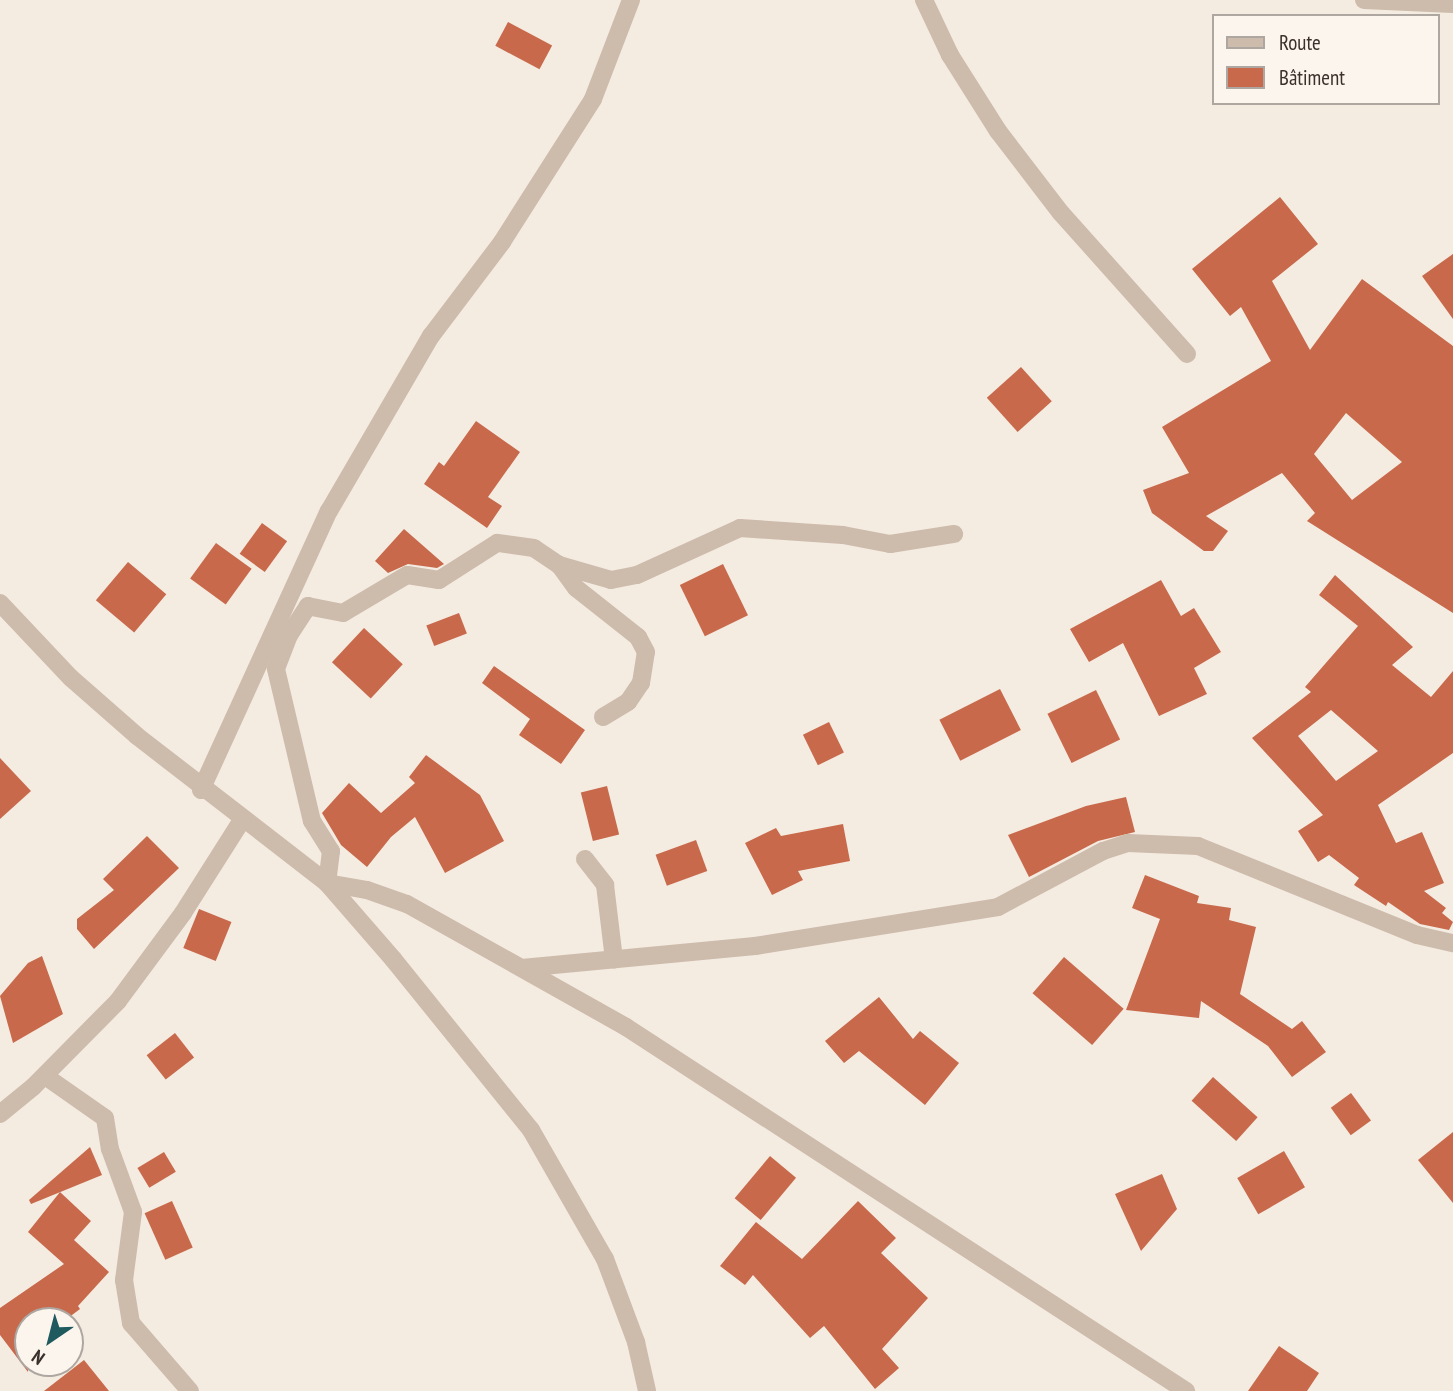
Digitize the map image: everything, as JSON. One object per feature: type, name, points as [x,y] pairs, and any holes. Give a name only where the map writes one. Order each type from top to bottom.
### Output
[{"type":"street","points":[[201,790],[276,618],[329,512],[431,336],[502,242],[593,99],[631,0]]},
{"type":"street","points":[[924,0],[950,55],[998,131],[1061,213],[1186,354]]},
{"type":"street","points":[[1364,0],[1453,4]]},
{"type":"street","points":[[327,883],[331,851],[312,821],[276,669],[289,635],[308,606],[343,613],[407,575],[439,580],[497,543],[534,548],[559,565],[611,580],[637,575],[740,528],[843,535],[890,544],[954,534]]},
{"type":"street","points":[[559,565],[576,588],[638,637],[646,652],[641,683],[628,702],[603,717]]},
{"type":"street","points":[[0,603],[71,678],[201,790],[327,883],[531,1130],[605,1259],[636,1342],[647,1391]]},
{"type":"street","points":[[0,1114],[45,1076],[118,1001],[183,914],[242,820]]},
{"type":"street","points":[[522,968],[755,946],[998,907],[1103,851],[1128,843],[1156,842],[1198,846],[1417,935],[1453,943]]},
{"type":"street","points":[[585,859],[604,885],[614,959]]},
{"type":"street","points":[[327,883],[407,904],[626,1027],[1186,1391]]},
{"type":"street","points":[[45,1076],[105,1118],[110,1149],[133,1212],[124,1280],[131,1323],[190,1391]]},
{"type":"building","points":[[508,22],[552,45],[539,69],[495,46]]},
{"type":"building","points":[[1280,197],[1318,244],[1272,281],[1310,350],[1362,279],[1453,346],[1453,613],[1307,521],[1315,513],[1282,473],[1206,516],[1228,531],[1213,551],[1204,551],[1152,513],[1143,490],[1189,473],[1162,427],[1271,361],[1241,307],[1230,316],[1192,269]],"holes":[[[1346,413],[1402,462],[1352,500],[1314,454]]]},
{"type":"building","points":[[1453,254],[1453,319],[1422,276]]},
{"type":"building","points":[[1021,367],[1052,401],[1018,432],[987,398]]},
{"type":"building","points":[[476,421],[520,452],[488,497],[502,506],[487,528],[424,484],[439,462],[444,466]]},
{"type":"building","points":[[262,523],[287,541],[265,572],[240,554]]},
{"type":"building","points":[[404,529],[444,564],[437,568],[408,564],[388,573],[375,561]]},
{"type":"building","points":[[216,543],[252,569],[226,604],[190,579]]},
{"type":"building","points":[[128,562],[166,594],[134,632],[96,600]]},
{"type":"building","points":[[723,564],[748,615],[705,636],[680,585]]},
{"type":"building","points":[[1335,575],[1413,647],[1392,665],[1431,697],[1453,671],[1453,753],[1378,805],[1396,843],[1422,832],[1444,883],[1424,891],[1446,908],[1442,913],[1453,922],[1449,930],[1420,924],[1388,902],[1386,906],[1354,885],[1359,878],[1329,855],[1318,862],[1298,831],[1323,815],[1252,738],[1311,692],[1305,687],[1358,626],[1319,595]],"holes":[[[1331,710],[1378,751],[1336,781],[1298,736]]]},
{"type":"building","points":[[1161,580],[1181,616],[1194,608],[1221,652],[1194,668],[1207,694],[1159,716],[1123,643],[1089,662],[1070,629]]},
{"type":"building","points":[[459,613],[467,634],[434,646],[426,626]]},
{"type":"building","points":[[364,628],[403,664],[371,699],[332,662]]},
{"type":"building","points":[[494,666],[585,730],[561,764],[519,735],[530,719],[482,683]]},
{"type":"building","points":[[1000,689],[1021,730],[960,761],[939,720]]},
{"type":"building","points":[[1096,690],[1120,739],[1072,763],[1047,714]]},
{"type":"building","points":[[829,722],[844,753],[818,765],[803,735]]},
{"type":"building","points":[[426,755],[480,795],[504,841],[445,873],[415,817],[391,837],[367,867],[341,845],[322,813],[349,783],[381,813],[415,783],[409,777]]},
{"type":"building","points":[[0,758],[31,791],[0,819]]},
{"type":"building","points":[[607,786],[619,835],[593,841],[581,793]]},
{"type":"building","points":[[1126,797],[1135,832],[1098,841],[1029,877],[1008,835],[1086,806]]},
{"type":"building","points":[[843,824],[850,861],[798,871],[803,880],[772,895],[745,843],[776,828],[781,836]]},
{"type":"building","points":[[147,836],[179,868],[94,949],[77,929],[77,919],[114,890],[103,879]]},
{"type":"building","points":[[696,840],[707,871],[667,886],[656,855]]},
{"type":"building","points":[[1145,875],[1199,896],[1197,903],[1231,908],[1229,920],[1256,927],[1240,994],[1292,1029],[1302,1021],[1326,1052],[1292,1077],[1268,1046],[1201,1001],[1199,1018],[1126,1010],[1160,919],[1132,908]]},
{"type":"building","points":[[199,909],[231,922],[216,961],[183,948]]},
{"type":"building","points":[[42,956],[63,1014],[13,1043],[0,996],[28,963]]},
{"type":"building","points":[[1064,957],[1124,1009],[1092,1045],[1033,993]]},
{"type":"building","points":[[879,997],[913,1039],[920,1031],[959,1063],[925,1105],[859,1051],[844,1063],[825,1041]]},
{"type":"building","points":[[175,1033],[194,1057],[166,1080],[147,1055]]},
{"type":"building","points":[[1213,1077],[1258,1117],[1236,1141],[1192,1101]]},
{"type":"building","points":[[1351,1093],[1371,1121],[1351,1135],[1331,1108]]},
{"type":"building","points":[[1453,1132],[1453,1203],[1418,1160]]},
{"type":"building","points":[[90,1147],[102,1175],[31,1204],[29,1200]]},
{"type":"building","points":[[1284,1151],[1305,1187],[1258,1214],[1237,1178]]},
{"type":"building","points":[[164,1152],[176,1172],[149,1188],[137,1168]]},
{"type":"building","points":[[770,1156],[796,1178],[761,1220],[735,1198]]},
{"type":"building","points":[[1162,1174],[1177,1209],[1141,1251],[1115,1194]]},
{"type":"building","points":[[60,1192],[91,1221],[74,1240],[109,1272],[79,1307],[14,1307],[14,1354],[0,1335],[0,1308],[64,1264],[28,1232]]},
{"type":"building","points":[[172,1201],[193,1248],[165,1260],[145,1213]]},
{"type":"building","points":[[858,1201],[896,1238],[881,1253],[928,1298],[882,1349],[899,1368],[875,1389],[824,1326],[810,1338],[753,1275],[745,1285],[720,1266],[756,1222],[802,1259]]},
{"type":"building","points":[[1279,1346],[1319,1373],[1307,1391],[1248,1391]]},
{"type":"building","points":[[84,1360],[109,1391],[44,1391],[62,1377],[84,1377]]}]
